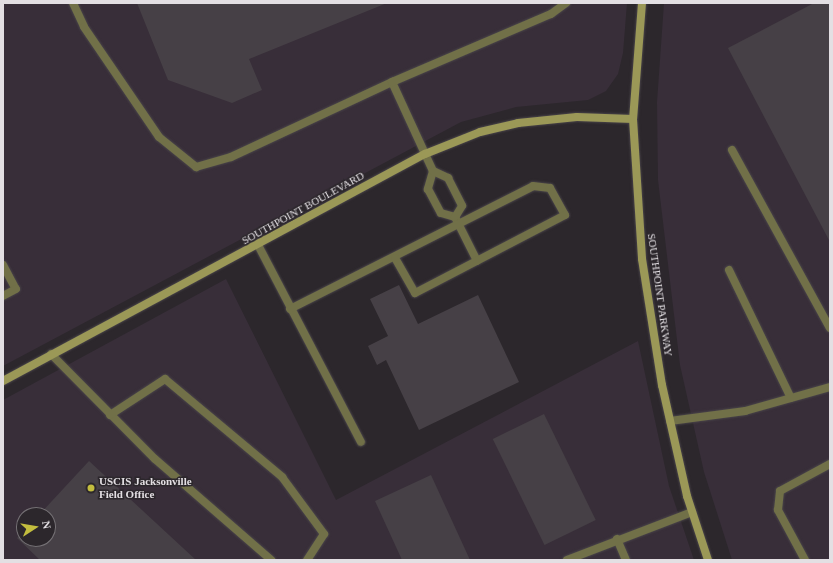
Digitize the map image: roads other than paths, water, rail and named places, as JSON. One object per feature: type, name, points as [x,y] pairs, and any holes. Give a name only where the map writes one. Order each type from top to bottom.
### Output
[{"type":"street","name":"SOUTHPOINT PARKWAY","points":[[642,3],[633,119],[642,260],[670,421],[692,512],[708,560]]},
{"type":"street","name":"SOUTHPOINT BOULEVARD","points":[[3,381],[425,154],[480,132],[518,123],[577,117],[633,119]]},
{"type":"lane","points":[[73,3],[84,27],[159,137],[196,167],[231,157],[392,82],[551,14],[566,3]]},
{"type":"lane","points":[[392,82],[433,171],[448,178],[462,206],[455,217]]},
{"type":"lane","points":[[732,150],[830,328]]},
{"type":"lane","points":[[433,171],[428,189],[441,213],[455,217],[477,261]]},
{"type":"lane","points":[[290,310],[395,258],[460,226],[533,186],[550,188],[565,215],[415,294],[395,258]]},
{"type":"lane","points":[[258,245],[290,310],[361,442]]},
{"type":"lane","points":[[3,265],[16,289],[3,296]]},
{"type":"lane","points":[[729,270],[791,398]]},
{"type":"lane","points":[[51,354],[155,459],[270,560]]},
{"type":"lane","points":[[110,415],[165,379],[282,478],[324,534],[307,560]]},
{"type":"lane","points":[[670,421],[745,411],[830,387]]},
{"type":"lane","points":[[805,560],[778,510],[780,490],[829,467]]},
{"type":"lane","points":[[567,560],[617,539],[692,512]]},
{"type":"lane","points":[[617,539],[626,560]]},
{"type":"place","name":"USCIS Jacksonville Field Office","points":[[91,488]]}]
